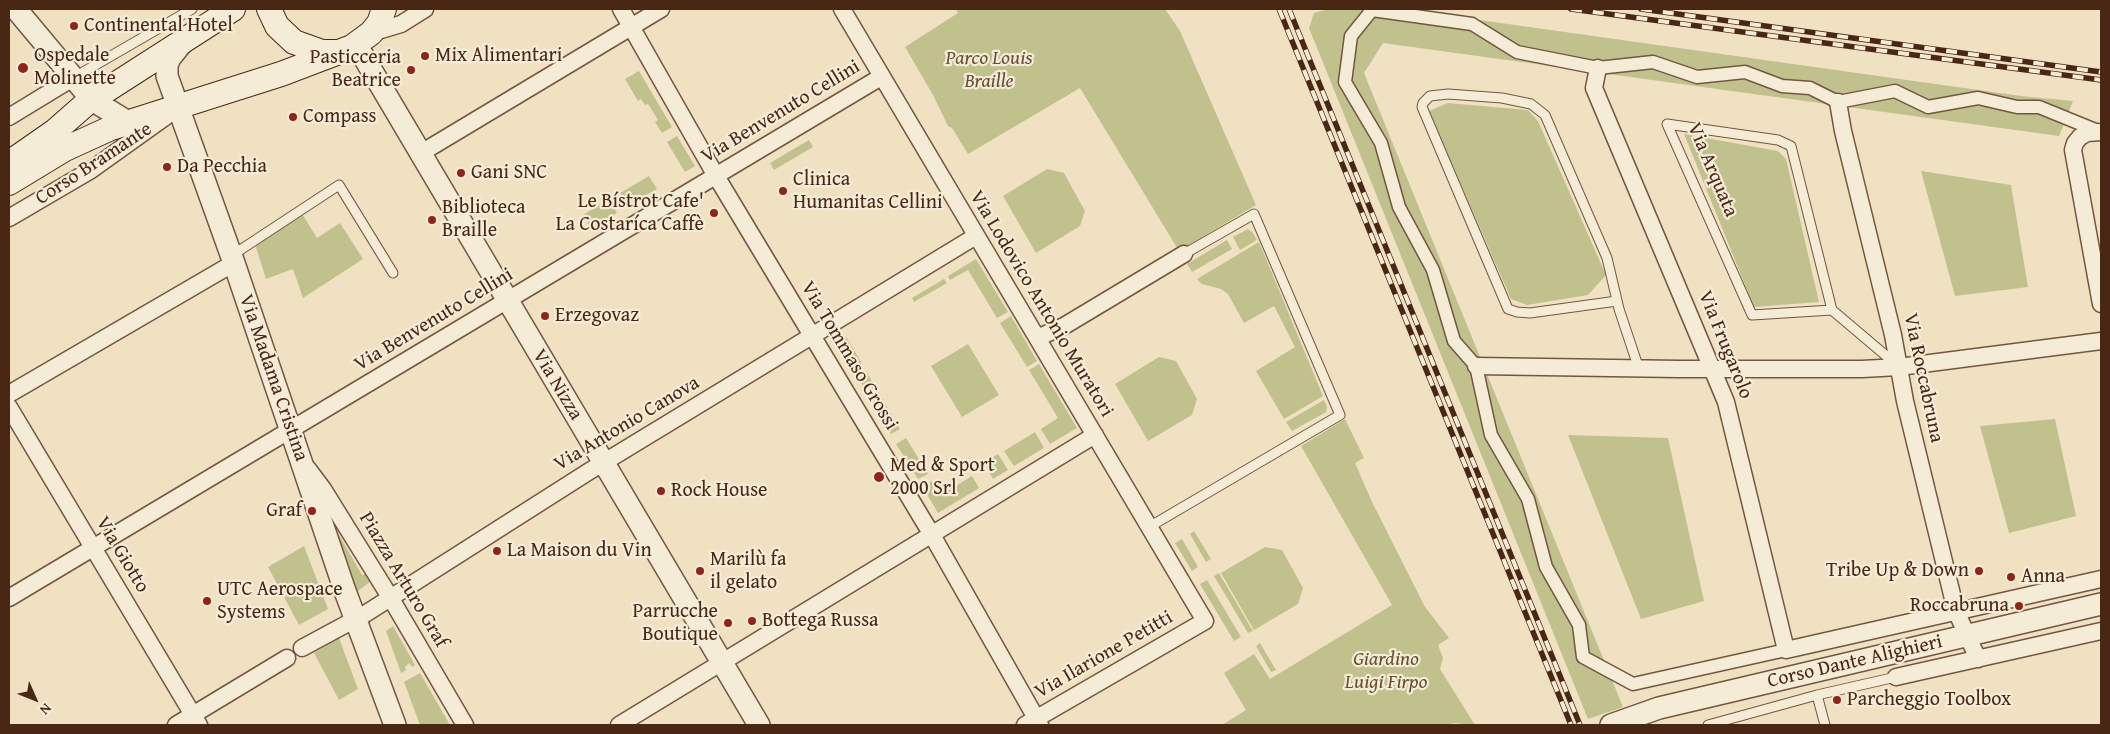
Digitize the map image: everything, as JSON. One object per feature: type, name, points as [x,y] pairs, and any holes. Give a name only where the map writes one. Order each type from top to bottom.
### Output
[{"type":"main road","points":[[9,163],[55,131],[92,100],[232,9]]},
{"type":"main road","points":[[269,9],[277,26],[294,42],[322,52],[370,28]]},
{"type":"main road","name":"Corso Bramante","points":[[9,183],[65,149],[128,122],[179,108],[281,74],[370,28]]},
{"type":"street","points":[[16,9],[92,100],[128,122]]},
{"type":"street","name":"Corso Bramante","points":[[370,28],[401,24],[425,9]]},
{"type":"street","name":"Via Tommaso Grossi","points":[[621,9],[716,176],[932,535],[1034,723]]},
{"type":"street","points":[[421,153],[661,9]]},
{"type":"street","name":"Via Lodovico Antonio Muratori","points":[[842,9],[1205,621]]},
{"type":"street","points":[[2100,131],[2039,107],[2017,107],[1978,98],[1928,107],[1895,91],[1838,102],[1810,88],[1782,86],[1745,72],[1697,77],[1653,62],[1598,68],[1517,52],[1472,24],[1372,10],[1351,36],[1346,82],[1382,143],[1399,207],[1433,270],[1454,341],[1476,366],[1639,369],[1862,369],[1899,367],[2101,341]]},
{"type":"street","name":"Via Nizza","points":[[370,28],[421,153],[759,725]]},
{"type":"street","name":"Via Madama Cristina","points":[[189,36],[170,58],[167,65],[167,76],[232,259],[355,619],[395,725]]},
{"type":"street","name":"Via Frugarolo","points":[[1598,68],[1594,88],[1714,369],[1726,402],[1786,650]]},
{"type":"street","name":"Via Benvenuto Cellini","points":[[9,598],[881,77]]},
{"type":"street","points":[[9,118],[73,78]]},
{"type":"street","name":"Via Roccabruna","points":[[1838,102],[1843,131],[1956,611],[1978,659]]},
{"type":"street","name":"Corso Bramante","points":[[9,218],[91,170],[179,108]]},
{"type":"street","points":[[2100,131],[2087,132],[2075,143],[2073,150],[2101,304]]},
{"type":"street","name":"Via Antonio Canova","points":[[302,648],[355,619],[604,462],[813,337],[976,236]]},
{"type":"street","points":[[1037,338],[1064,326],[1184,254]]},
{"type":"street","points":[[10,387],[232,259]]},
{"type":"street","name":"Corso Dante Alighieri","points":[[1476,366],[1491,435],[1528,499],[1546,567],[1579,625],[1583,657],[1633,684],[2101,579]]},
{"type":"street","name":"Via Giotto","points":[[9,407],[196,720]]},
{"type":"street","points":[[619,725],[1095,435]]},
{"type":"street","name":"Piazza Arturo Graf","points":[[300,459],[323,490],[390,597],[465,725]]},
{"type":"street","name":"Corso Dante Alighieri","points":[[1621,722],[1659,708],[2101,604]]},
{"type":"street","name":"Via Ilarione Petitti","points":[[1034,723],[1205,621]]},
{"type":"street","name":"Corso Dante Alighieri","points":[[1896,677],[2101,631]]},
{"type":"street","points":[[176,725],[196,720],[287,658]]},
{"type":"lane","points":[[73,78],[192,9]]},
{"type":"lane","points":[[1617,301],[1530,313],[1508,309],[1422,107],[1423,103],[1430,96],[1448,94],[1502,98],[1531,104],[1545,115],[1607,258],[1617,301],[1639,369]]},
{"type":"lane","name":"Via Arquata","points":[[1666,124],[1778,140],[1791,146],[1832,310],[1752,315],[1666,124]]},
{"type":"lane","points":[[232,259],[339,184],[394,273]]},
{"type":"lane","points":[[1149,526],[1340,415],[1254,214],[1184,254]]},
{"type":"lane","points":[[1832,310],[1899,367]]},
{"type":"lane","points":[[1708,725],[1817,695],[1896,677]]},
{"type":"lane","points":[[1817,695],[1825,725]]},
{"type":"green space","name":"Parco Louis Braille","points":[[956,9],[1165,9],[1180,31],[1256,205],[1179,251],[1080,88],[968,154],[952,128],[948,126],[933,95],[905,47],[958,13]]},
{"type":"green space","points":[[1328,9],[1401,9],[2021,96],[2073,101],[2059,136],[1383,43],[1364,73],[1623,707],[1588,719],[1309,28],[1314,13]]},
{"type":"green space","points":[[639,71],[672,127],[662,133],[655,122],[658,120],[648,104],[645,105],[641,99],[638,101],[625,79]]},
{"type":"green space","points":[[1448,103],[1528,110],[1538,121],[1606,275],[1588,295],[1527,305],[1511,299],[1429,111]]},
{"type":"green space","points":[[1684,134],[1778,151],[1786,159],[1819,302],[1754,307]]},
{"type":"green space","points":[[677,136],[695,166],[685,172],[667,142]]},
{"type":"green space","points":[[809,140],[813,147],[774,170],[770,163]]},
{"type":"green space","points":[[1047,169],[1064,173],[1085,211],[1080,226],[1036,253],[1003,196]]},
{"type":"green space","points":[[1921,171],[2011,185],[2028,287],[1955,296]]},
{"type":"green space","points":[[649,176],[657,189],[627,206],[620,193]]},
{"type":"green space","points":[[609,199],[617,213],[591,229],[583,215]]},
{"type":"green space","points":[[301,212],[317,238],[340,223],[363,259],[303,298],[293,269],[266,279],[255,244]]},
{"type":"green space","points":[[1248,229],[1257,240],[1240,250],[1233,237]]},
{"type":"green space","points":[[1227,240],[1232,249],[1192,272],[1187,264]]},
{"type":"green space","points":[[1259,242],[1323,396],[1284,419],[1256,371],[1295,347],[1274,306],[1244,323],[1228,294],[1221,289],[1202,284],[1197,279]]},
{"type":"green space","points":[[976,259],[1008,312],[997,318],[968,270],[950,280],[948,276]]},
{"type":"green space","points":[[944,279],[947,283],[914,302],[912,298]]},
{"type":"green space","points":[[1011,316],[1037,361],[1027,367],[1000,323]]},
{"type":"green space","points":[[846,337],[862,363],[853,369],[837,343]]},
{"type":"green space","points":[[968,344],[999,395],[962,417],[931,366]]},
{"type":"green space","points":[[1159,357],[1176,361],[1197,399],[1192,415],[1148,441],[1115,384]]},
{"type":"green space","points":[[1039,364],[1077,428],[1050,444],[1041,429],[1058,418],[1029,370]]},
{"type":"green space","points":[[866,371],[900,429],[891,434],[857,376]]},
{"type":"green space","points":[[1324,400],[1327,407],[1326,412],[1292,431],[1286,422]]},
{"type":"green space","name":"Giardino Luigi Firpo","points":[[1345,419],[1364,458],[1355,463],[1372,502],[1425,607],[1449,638],[1438,645],[1443,658],[1440,669],[1475,725],[1455,723],[1443,725],[1222,725],[1246,710],[1224,673],[1254,654],[1270,679],[1392,605],[1301,446]]},
{"type":"green space","points":[[2055,419],[2076,516],[2009,533],[1980,426]]},
{"type":"green space","points":[[1035,432],[1044,448],[1014,466],[1004,451]]},
{"type":"green space","points":[[1568,435],[1668,438],[1704,601],[1641,619]]},
{"type":"green space","points":[[906,438],[928,474],[918,479],[896,444]]},
{"type":"green space","points":[[998,454],[1008,470],[993,479],[984,463]]},
{"type":"green space","points":[[972,476],[979,488],[938,513],[922,486],[932,481],[941,495]]},
{"type":"green space","points":[[334,526],[362,575],[366,574],[370,582],[355,593],[331,528]]},
{"type":"green space","points":[[1194,531],[1211,559],[1206,562],[1190,534]]},
{"type":"green space","points":[[1182,539],[1198,567],[1192,571],[1175,543]]},
{"type":"green space","points":[[304,546],[328,609],[299,625],[268,567]]},
{"type":"green space","points":[[1265,547],[1282,550],[1303,588],[1298,604],[1254,630],[1221,573]]},
{"type":"green space","points":[[1219,573],[1253,631],[1248,633],[1214,576]]},
{"type":"green space","points":[[1207,580],[1241,637],[1234,641],[1200,584]]},
{"type":"green space","points":[[393,626],[415,665],[412,667],[409,663],[405,667],[406,670],[401,673],[386,631]]},
{"type":"green space","points":[[339,638],[358,689],[339,700],[314,653]]},
{"type":"green space","points":[[1260,643],[1276,670],[1271,672],[1256,646]]},
{"type":"green space","points":[[420,673],[450,725],[420,725],[404,682]]},
{"type":"railway","points":[[1279,9],[1571,725]]},
{"type":"railway","points":[[1289,9],[1580,725]]},
{"type":"railway","points":[[1571,9],[2101,80]]},
{"type":"railway","points":[[1641,9],[2101,72]]},
{"type":"place","name":"Continental Hotel","points":[[74,26]]},
{"type":"place","name":"Mix Alimentari","points":[[425,56]]},
{"type":"place","name":"Ospedale Molinette","points":[[23,68]]},
{"type":"place","name":"Pasticceria Beatrice","points":[[411,70]]},
{"type":"place","name":"Compass","points":[[293,117]]},
{"type":"place","name":"Da Pecchia","points":[[167,167]]},
{"type":"place","name":"Gani SNC","points":[[461,173]]},
{"type":"place","name":"Clinica Humanitas Cellini","points":[[783,191]]},
{"type":"place","name":"Le Bístrot Cafe' La Costaríca Caffè","points":[[714,213]]},
{"type":"place","name":"Biblioteca Braille","points":[[432,220]]},
{"type":"place","name":"Erzegovaz","points":[[545,316]]},
{"type":"place","name":"Med & Sport 2000 Srl","points":[[879,477]]},
{"type":"place","name":"Rock House","points":[[661,491]]},
{"type":"place","name":"Graf","points":[[312,511]]},
{"type":"place","name":"La Maison du Vin","points":[[497,551]]},
{"type":"place","name":"Marilù fa il gelato","points":[[700,571]]},
{"type":"place","name":"Tribe Up & Down","points":[[1979,571]]},
{"type":"place","name":"Anna","points":[[2011,577]]},
{"type":"place","name":"UTC Aerospace Systems","points":[[207,601]]},
{"type":"place","name":"Roccabruna","points":[[2019,606]]},
{"type":"place","name":"Bottega Russa","points":[[752,621]]},
{"type":"place","name":"Parrucche Boutique","points":[[728,623]]},
{"type":"place","name":"Parcheggio Toolbox","points":[[1837,700]]}]
